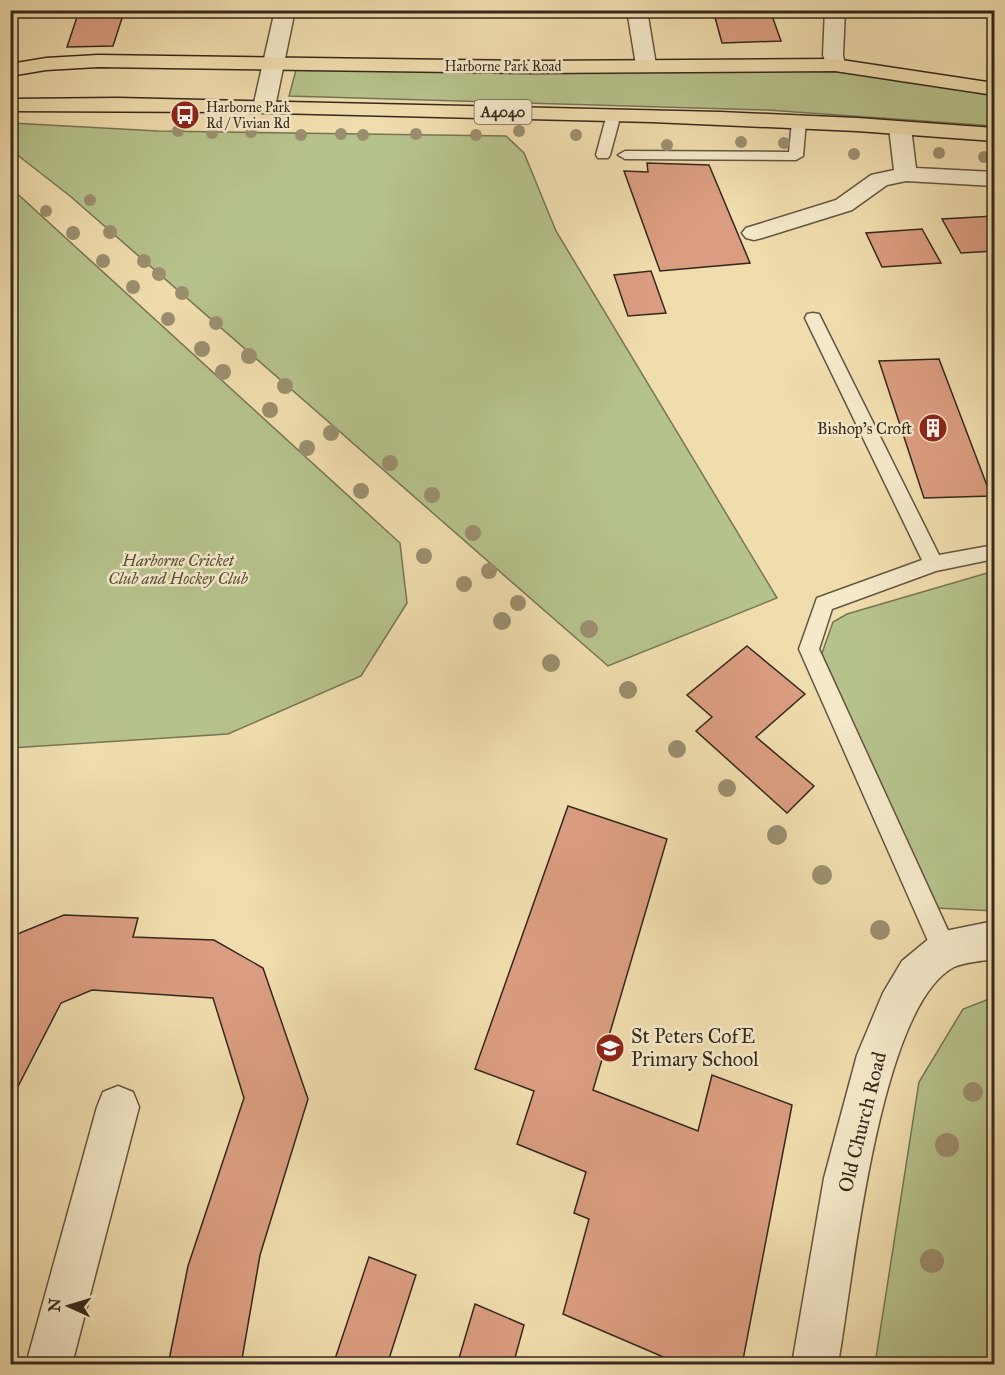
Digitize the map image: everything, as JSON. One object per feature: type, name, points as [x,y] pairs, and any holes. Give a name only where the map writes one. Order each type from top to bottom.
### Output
[{"type":"main road","name":"Harborne Park Road","points":[[10,70],[46,64],[98,61],[535,67],[835,65],[994,89]]},
{"type":"main road","name":"A4040","points":[[10,105],[264,106],[614,114],[799,121],[994,135]]},
{"type":"street","points":[[264,106],[285,10]]},
{"type":"street","points":[[637,10],[646,65]]},
{"type":"street","points":[[835,10],[833,55],[835,65]]},
{"type":"street","points":[[900,128],[906,174]]},
{"type":"street","points":[[754,233],[844,205],[879,180],[906,174],[994,179]]},
{"type":"street","name":"Old Church Road","points":[[815,1365],[845,1178],[877,1054],[897,1007],[916,975],[945,950],[994,940]]},
{"type":"street","points":[[49,1365],[118,1107]]},
{"type":"lane","points":[[603,155],[614,114]]},
{"type":"lane","points":[[625,155],[796,156],[799,121]]},
{"type":"lane","points":[[813,318],[934,564]]},
{"type":"lane","points":[[945,950],[808,648],[824,604],[934,564],[994,552]]},
{"type":"green space","points":[[736,68],[824,70],[994,93],[994,126],[767,110],[289,96],[296,70],[602,73]]},
{"type":"green space","points":[[11,123],[158,131],[506,136],[524,153],[556,231],[777,598],[608,666],[70,196],[11,150]]},
{"type":"green space","name":"Harborne Cricket Club and Hockey Club","points":[[11,188],[400,543],[407,603],[361,676],[228,734],[11,748]]},
{"type":"green space","points":[[994,571],[994,911],[937,908],[821,656],[833,622],[847,614]]},
{"type":"green space","points":[[994,997],[994,1364],[875,1364],[919,1082],[963,1009]]},
{"type":"building","points":[[713,10],[770,10],[781,41],[722,43]]},
{"type":"building","points":[[123,15],[113,46],[67,47],[77,17]]},
{"type":"building","points":[[647,163],[709,165],[750,263],[660,271],[624,171],[648,172]]},
{"type":"building","points":[[994,216],[994,251],[961,253],[942,219]]},
{"type":"building","points":[[922,229],[941,263],[882,267],[866,233]]},
{"type":"building","points":[[651,271],[666,313],[628,316],[614,275]]},
{"type":"building","name":"Bishop's Croft","points":[[939,359],[991,496],[924,498],[879,361]]},
{"type":"building","points":[[747,646],[805,694],[756,737],[814,786],[787,813],[696,731],[712,717],[687,695]]},
{"type":"building","points":[[568,806],[667,839],[593,1090],[698,1131],[712,1075],[792,1105],[742,1365],[682,1365],[563,1314],[589,1219],[574,1213],[586,1172],[517,1144],[534,1091],[475,1069]]},
{"type":"building","points":[[64,915],[138,918],[133,937],[214,940],[263,968],[308,1099],[260,1255],[241,1365],[168,1365],[188,1266],[244,1098],[213,998],[92,990],[61,1003],[10,1102],[10,937]]},
{"type":"building","points":[[369,1257],[416,1275],[387,1365],[333,1365]]},
{"type":"building","points":[[475,1304],[524,1325],[513,1365],[457,1365]]},
{"type":"place","name":"Harborne Park Rd / Vivian Rd","points":[[185,115]]},
{"type":"place","name":"Bishop's Croft","points":[[933,428]]},
{"type":"place","name":"St Peters CofE Primary School","points":[[610,1048]]}]
